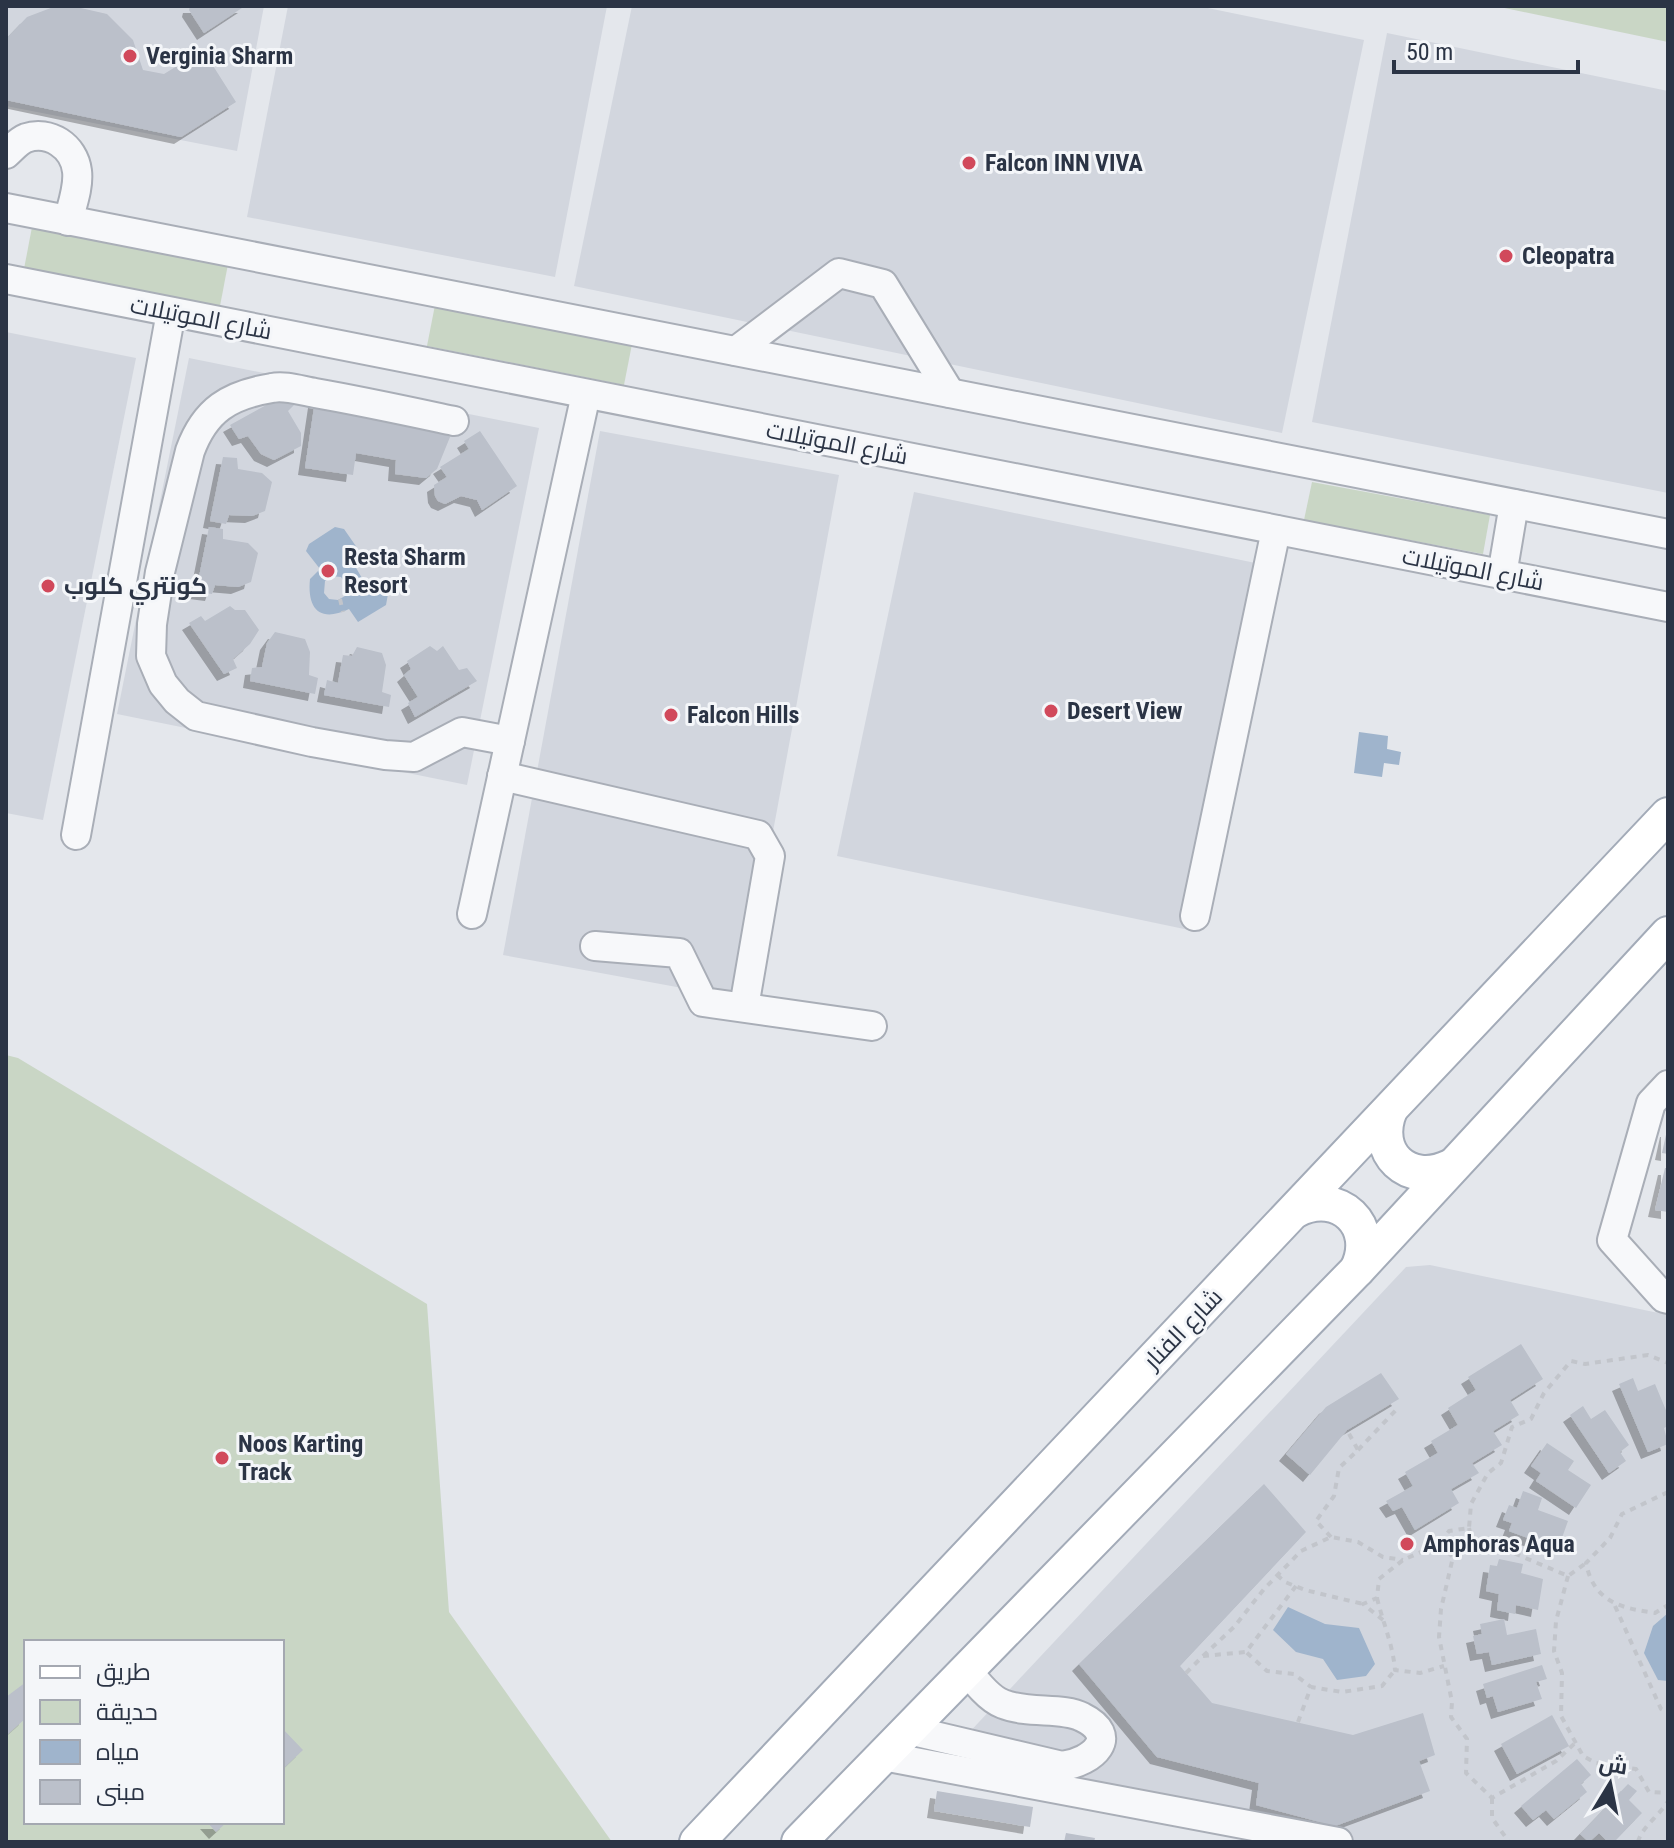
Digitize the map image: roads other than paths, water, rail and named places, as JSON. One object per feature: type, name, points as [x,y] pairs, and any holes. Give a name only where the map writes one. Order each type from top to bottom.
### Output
[{"type":"main road","name":"شارع الفنار","points":[[697,1842],[1668,815]]},
{"type":"main road","points":[[799,1842],[1357,1270],[1668,934]]},
{"type":"main road","points":[[1390,1110],[1386,1120],[1386,1143],[1398,1163],[1418,1173],[1429,1174],[1450,1167]]},
{"type":"main road","points":[[1296,1210],[1319,1202],[1331,1203],[1351,1215],[1363,1235],[1363,1259],[1357,1270]]},
{"type":"street","points":[[6,154],[22,140],[36,136],[60,141],[70,150],[77,171],[68,221]]},
{"type":"street","points":[[6,208],[1668,534]]},
{"type":"street","points":[[736,351],[839,273],[883,284],[950,393]]},
{"type":"street","name":"شارع الموتيلات","points":[[6,279],[1668,607]]},
{"type":"street","points":[[76,835],[171,312]]},
{"type":"street","points":[[454,421],[379,404],[275,387],[238,397],[209,414],[197,432],[190,451],[160,572],[151,656],[163,684],[177,701],[196,716],[244,728],[385,755],[414,757],[462,732],[510,741]]},
{"type":"street","points":[[472,914],[586,394]]},
{"type":"street","points":[[1502,575],[1514,504]]},
{"type":"street","points":[[1195,916],[1276,530]]},
{"type":"street","points":[[502,776],[758,835],[770,856],[744,1007]]},
{"type":"street","points":[[595,946],[679,953],[703,1002],[872,1026]]},
{"type":"street","points":[[1668,1085],[1651,1103],[1612,1240],[1668,1299]]},
{"type":"street","points":[[909,1730],[1062,1766],[1083,1762],[1096,1751],[1100,1737],[1086,1718],[1070,1713],[1028,1711],[999,1703],[967,1670]]},
{"type":"street","points":[[883,1756],[1338,1842]]},
{"type":"water","points":[[335,527],[344,529],[360,552],[355,566],[363,580],[379,580],[388,594],[386,605],[358,622],[349,609],[323,614],[313,605],[311,598],[310,579],[320,569],[306,551],[309,544]],"holes":[[[331,576],[341,577],[348,587],[345,596],[338,600],[329,599],[324,593],[325,581]]]},
{"type":"water","points":[[1359,732],[1388,736],[1387,749],[1401,752],[1399,765],[1384,763],[1382,777],[1354,773]]},
{"type":"water","points":[[1288,1607],[1325,1624],[1359,1628],[1375,1664],[1366,1676],[1337,1680],[1323,1659],[1296,1652],[1273,1630]]},
{"type":"water","points":[[1668,1613],[1668,1681],[1658,1680],[1644,1653],[1653,1626]]},
{"type":"place","name":"Verginia Sharm","points":[[130,56]]},
{"type":"place","name":"Falcon INN VIVA","points":[[969,163]]},
{"type":"place","name":"Cleopatra","points":[[1506,256]]},
{"type":"place","name":"Resta Sharm Resort","points":[[328,571]]},
{"type":"place","name":"كونتري كلوب","points":[[48,586]]},
{"type":"place","name":"Desert View","points":[[1051,711]]},
{"type":"place","name":"Falcon Hills","points":[[671,715]]},
{"type":"place","name":"Noos Karting Track","points":[[222,1458]]},
{"type":"place","name":"Amphoras Aqua","points":[[1407,1544]]}]
